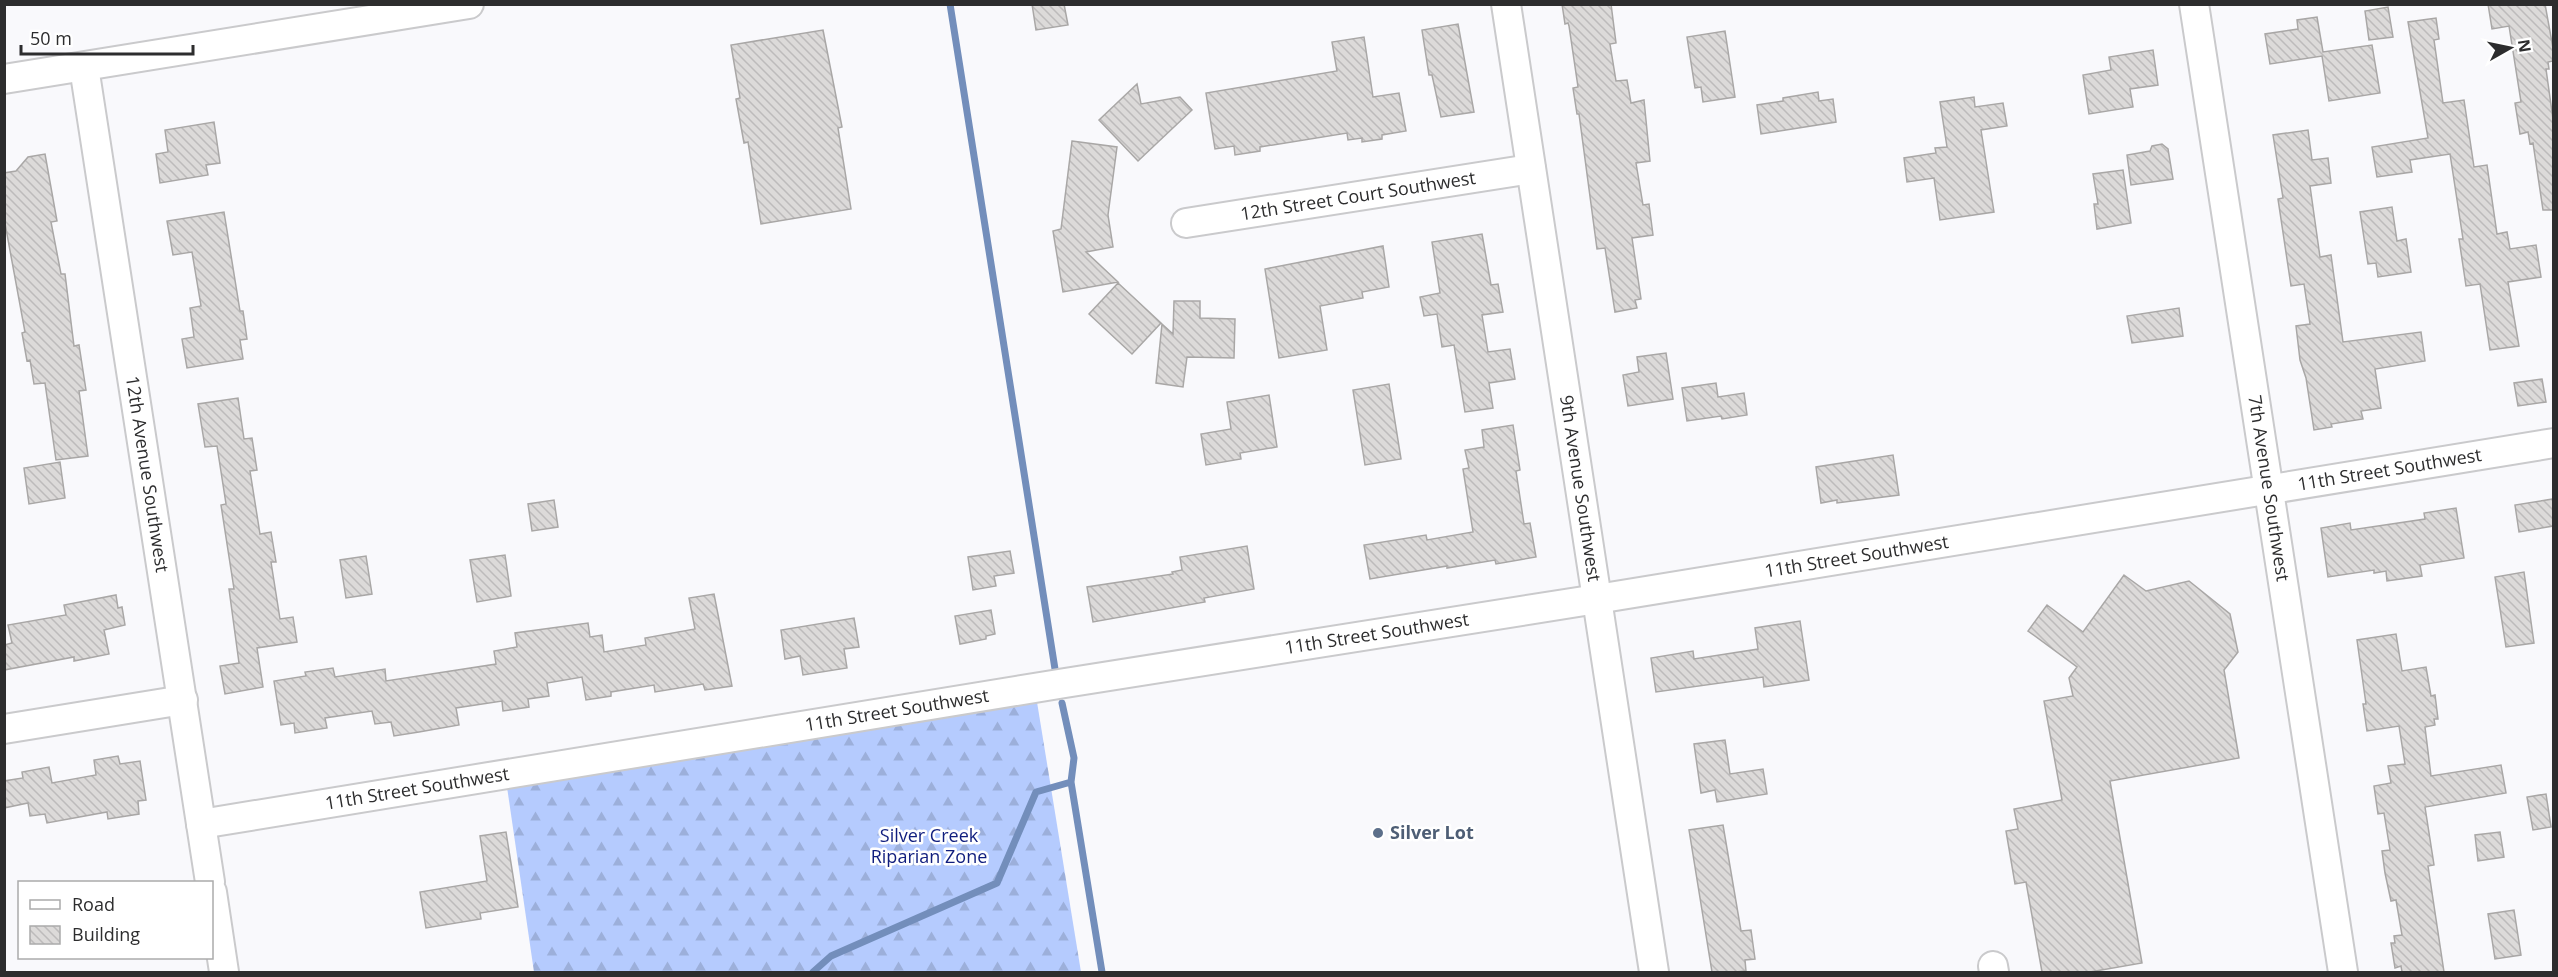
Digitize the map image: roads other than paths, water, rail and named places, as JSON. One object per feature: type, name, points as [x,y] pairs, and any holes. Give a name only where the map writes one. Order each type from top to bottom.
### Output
[{"type":"street","points":[[4,79],[469,4]]},
{"type":"street","name":"9th Avenue Southwest","points":[[1506,4],[1654,972]]},
{"type":"street","name":"7th Avenue Southwest","points":[[2194,4],[2343,972]]},
{"type":"street","name":"12th Avenue Southwest","points":[[84,67],[210,881]]},
{"type":"street","name":"12th Street Court Southwest","points":[[1186,223],[1531,170]]},
{"type":"street","name":"11th Street Southwest","points":[[201,824],[2553,442]]},
{"type":"street","points":[[4,729],[183,700]]},
{"type":"street","points":[[213,899],[224,972]]},
{"type":"waterway","points":[[950,4],[1055,669]]},
{"type":"waterway","points":[[813,972],[831,956],[997,883],[1036,792],[1071,782],[1074,758],[1062,703]]},
{"type":"waterway","points":[[1071,782],[1102,972]]},
{"type":"place","name":"Silver Lot","points":[[1378,833]]},
{"type":"park label","name":"Silver Creek Riparian Zone","points":[[929,846]]}]
